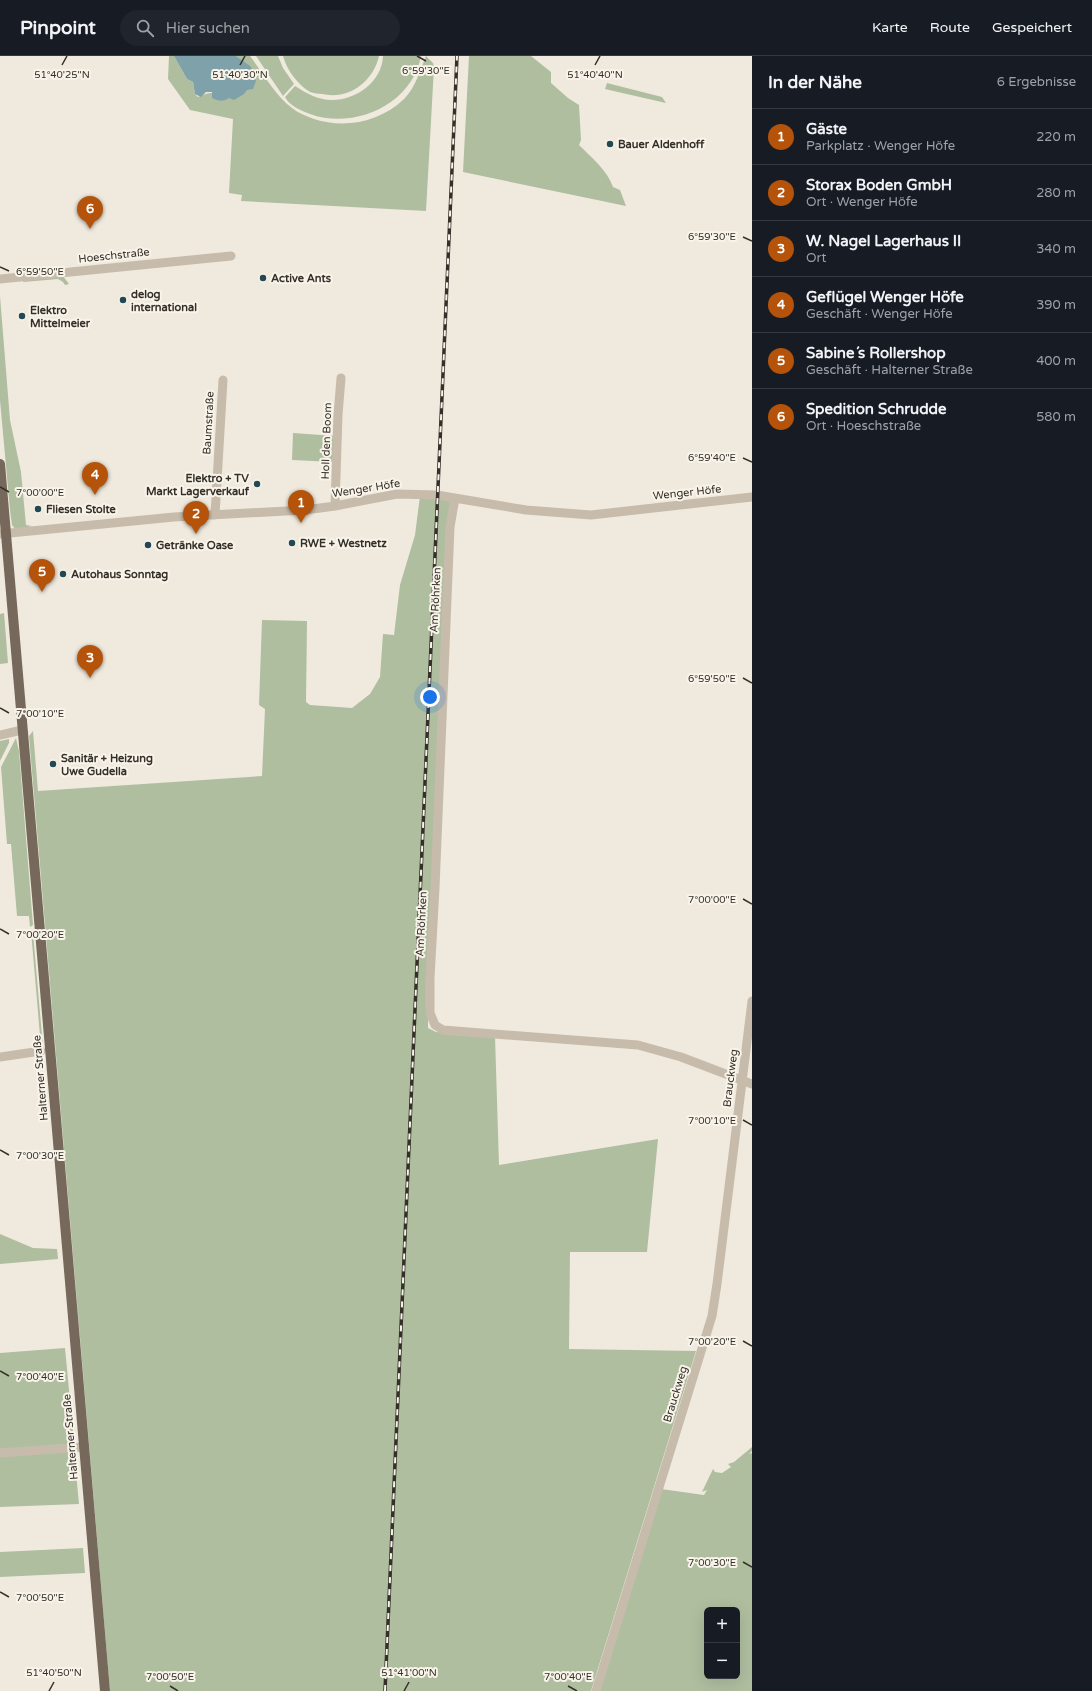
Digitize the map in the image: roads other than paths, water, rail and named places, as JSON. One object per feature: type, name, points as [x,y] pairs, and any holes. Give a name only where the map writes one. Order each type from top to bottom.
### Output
[{"type":"main road","name":"Halterner Straße","points":[[0,464],[3,533],[22,730],[105,1691]]},
{"type":"street","name":"Hoeschstraße","points":[[0,279],[230,256]]},
{"type":"street","name":"Holl den Boom","points":[[335,506],[338,415],[341,378]]},
{"type":"street","name":"Baumstraße","points":[[215,515],[223,380]]},
{"type":"street","name":"Wenger Höfe","points":[[3,533],[215,515],[305,510],[397,494],[429,494],[526,510],[591,515],[752,497]]},
{"type":"street","name":"Am Röhrken","points":[[455,498],[450,527],[443,672],[430,978],[430,1013],[432,1020],[443,1030],[567,1038],[638,1045],[675,1055],[752,1084]]},
{"type":"street","points":[[0,735],[22,730]]},
{"type":"street","name":"Brauckweg","points":[[596,1691],[712,1316],[752,1001]]},
{"type":"street","points":[[0,1057],[41,1052]]},
{"type":"street","points":[[0,1453],[83,1447]]},
{"type":"water","points":[[174,56],[236,56],[250,66],[255,73],[256,81],[253,89],[247,90],[244,94],[234,100],[229,98],[223,101],[216,100],[212,98],[212,92],[206,92],[201,97],[195,94],[193,82],[187,79]]},
{"type":"railway","points":[[385,1691],[457,56]]},
{"type":"place","name":"Bauer Aldenhoff","points":[[610,144]]},
{"type":"place","name":"Spedition Schrudde","points":[[90,229]]},
{"type":"place","name":"Active Ants","points":[[263,278]]},
{"type":"place","name":"delog international","points":[[123,300]]},
{"type":"place","name":"Elektro Mittelmeier","points":[[22,316]]},
{"type":"place","name":"Elektro + TV Markt Lagerverkauf","points":[[257,484]]},
{"type":"place","name":"Geflügel Wenger Höfe","points":[[95,495]]},
{"type":"place","name":"Fliesen Stolte","points":[[38,509]]},
{"type":"place","name":"Gäste","points":[[301,523]]},
{"type":"place","name":"Storax Boden GmbH","points":[[196,534]]},
{"type":"place","name":"RWE + Westnetz","points":[[292,543]]},
{"type":"place","name":"Getränke Oase","points":[[148,545]]},
{"type":"place","name":"Autohaus Sonntag","points":[[63,574]]},
{"type":"place","name":"Sabine´s Rollershop","points":[[42,592]]},
{"type":"place","name":"W. Nagel Lagerhaus II","points":[[90,678]]},
{"type":"place","name":"Sanitär + Heizung Uwe Gudella","points":[[53,764]]}]
